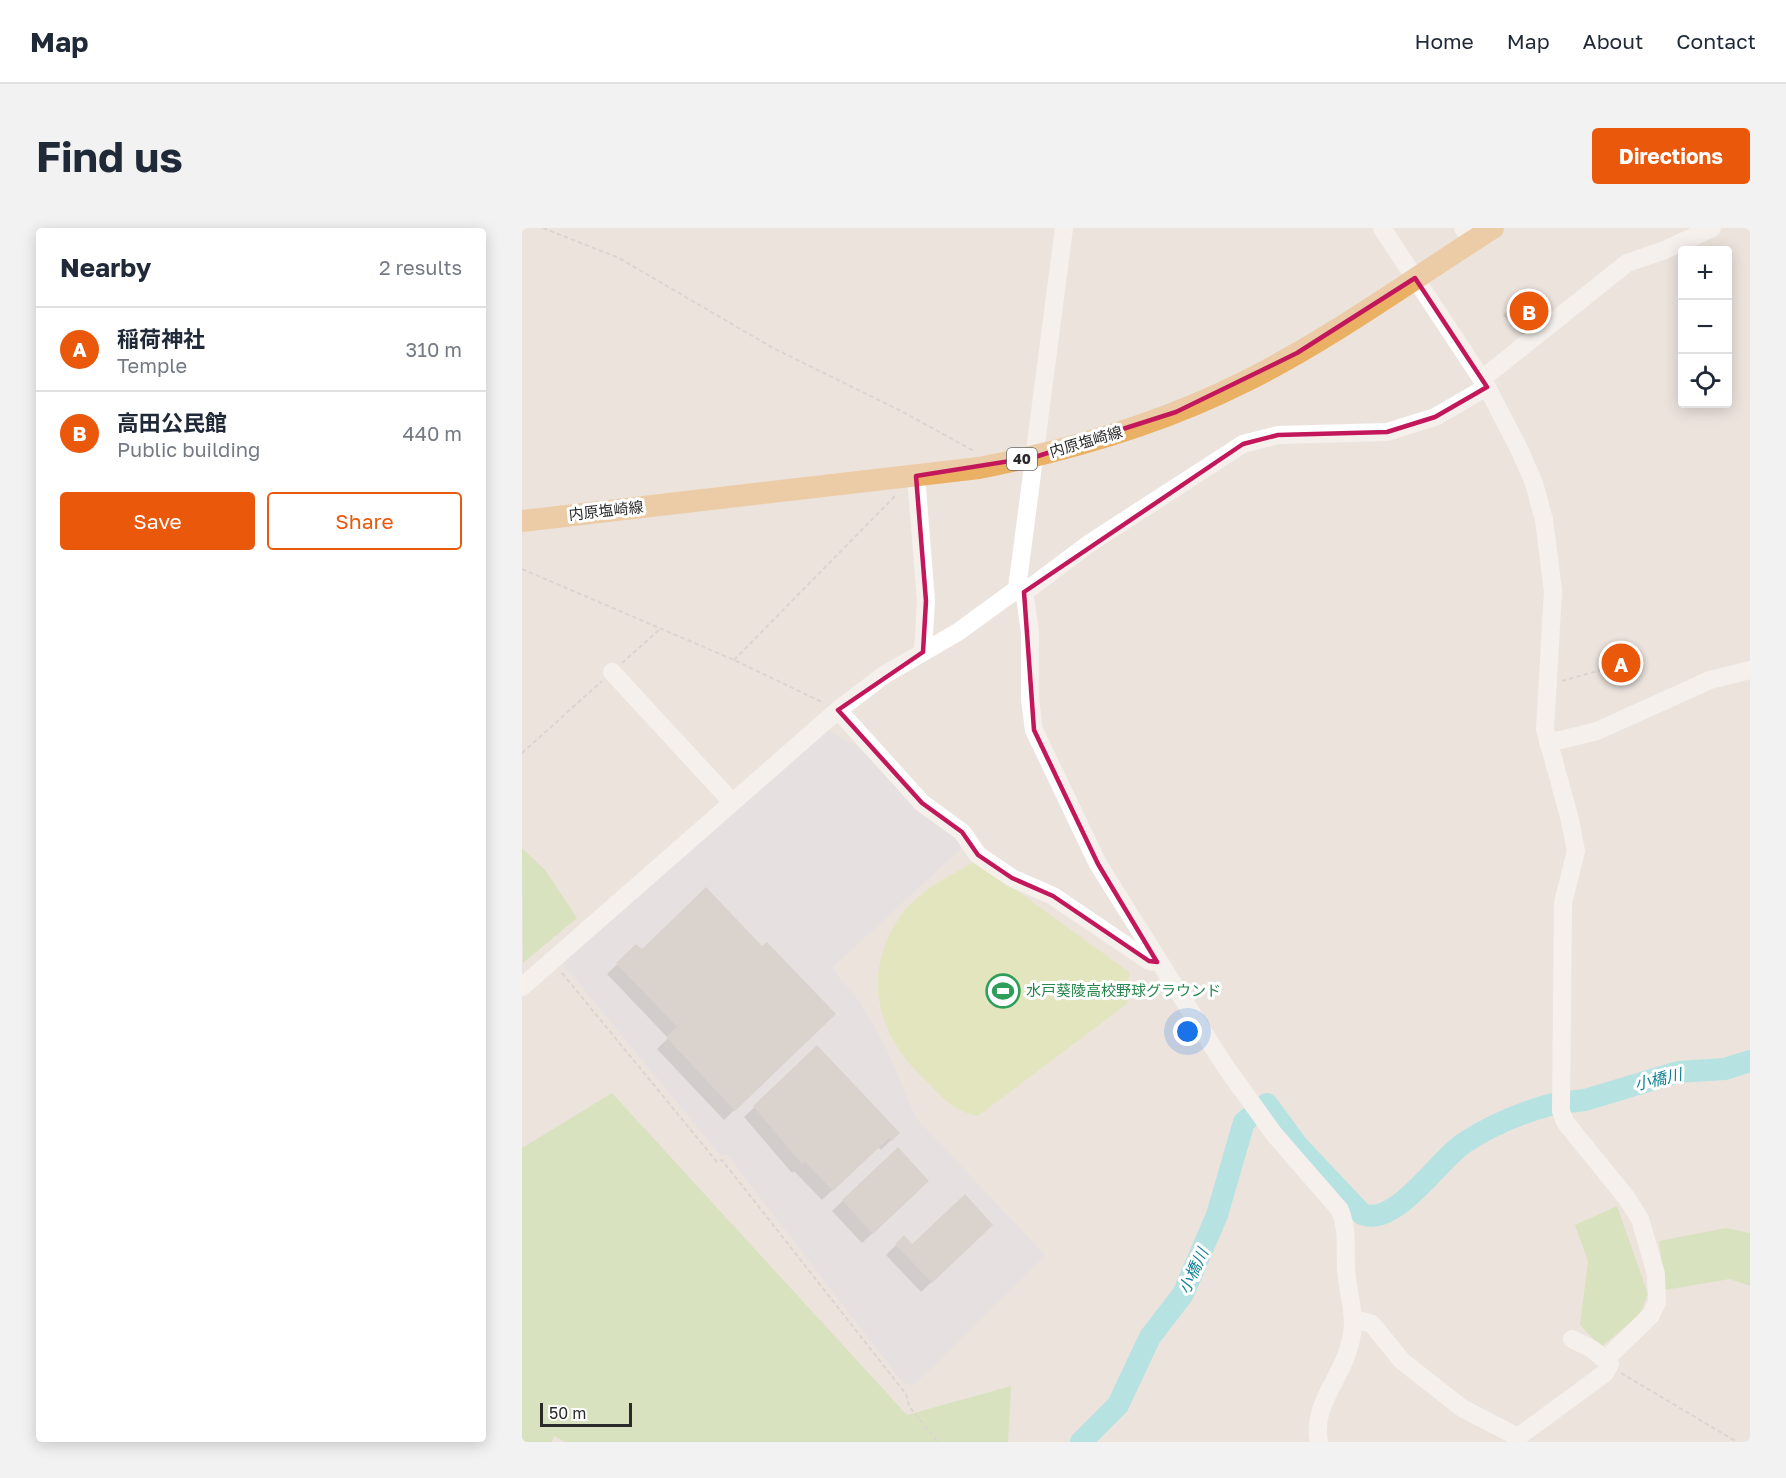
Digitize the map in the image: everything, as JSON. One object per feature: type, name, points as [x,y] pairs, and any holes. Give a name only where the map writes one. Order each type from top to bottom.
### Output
[{"type":"main road","name":"内原塩崎線","points":[[522,521],[979,468],[1035,457],[1131,429],[1212,397],[1297,353],[1415,278],[1468,234],[1493,228]]},
{"type":"street","points":[[1017,589],[1064,228]]},
{"type":"street","points":[[1355,1319],[1372,1324],[1402,1360],[1462,1408],[1518,1439],[1605,1373],[1608,1362],[1655,1308],[1656,1274],[1640,1220],[1626,1197],[1565,1122],[1561,1111],[1563,903],[1576,850],[1545,729],[1554,591],[1544,520],[1534,483],[1485,383],[1382,228]]},
{"type":"street","points":[[522,987],[838,710],[884,675],[958,632],[1017,589],[1030,588],[1090,543],[1243,444],[1278,435],[1387,432],[1435,417],[1485,383],[1627,262],[1665,250],[1712,228]]},
{"type":"street","points":[[906,477],[926,601],[923,652]]},
{"type":"street","points":[[1017,589],[1025,597],[1030,632],[1030,699],[1034,730],[1098,864],[1157,962],[1223,1063],[1274,1134],[1340,1210],[1345,1223],[1347,1269],[1355,1319],[1347,1356],[1320,1408],[1316,1428],[1319,1442]]},
{"type":"street","points":[[1548,743],[1597,731],[1710,680],[1750,670]]},
{"type":"street","points":[[612,672],[732,802]]},
{"type":"street","points":[[838,710],[922,803],[962,832],[978,855],[1012,878],[1053,896],[1149,961],[1157,962]]},
{"type":"street","points":[[1572,1339],[1608,1362]]},
{"type":"path","points":[[543,228],[619,258],[773,348],[903,412],[975,452],[979,468]]},
{"type":"path","points":[[734,660],[897,494],[906,477]]},
{"type":"path","points":[[522,569],[734,660],[838,710]]},
{"type":"path","points":[[522,753],[660,629]]},
{"type":"path","points":[[1547,686],[1611,666]]},
{"type":"path","points":[[551,960],[717,1162],[722,1160],[906,1394],[909,1406],[938,1442]]},
{"type":"path","points":[[1608,1362],[1737,1442]]},
{"type":"highlighted area","points":[[1415,278],[1487,387],[1435,417],[1387,432],[1278,435],[1243,444],[1024,592],[1034,730],[1098,864],[1157,962],[1149,961],[1053,896],[1012,878],[978,855],[962,832],[922,803],[838,710],[923,652],[926,601],[916,476],[1035,457],[1176,412],[1297,353]]},
{"type":"shaded area","points":[[824,728],[865,750],[952,833],[963,847],[832,968],[860,1002],[885,1045],[916,1118],[1045,1255],[914,1385],[903,1383],[727,1155],[721,1156],[565,967],[563,960]]},
{"type":"green space","points":[[522,848],[545,870],[577,918],[523,963]]},
{"type":"green space","name":"水戸葵陵高校野球グラウンド","points":[[976,861],[1129,972],[1127,1004],[978,1116],[953,1106],[904,1057],[892,1038],[884,1018],[879,998],[878,977],[881,956],[889,935],[909,905],[927,890]]},
{"type":"green space","points":[[612,1093],[907,1415],[1011,1386],[1008,1442],[565,1442],[554,1436],[552,1442],[522,1442],[522,1148]]},
{"type":"green space","points":[[1617,1206],[1648,1294],[1639,1315],[1601,1347],[1580,1325],[1588,1261],[1575,1225]]},
{"type":"green space","points":[[1726,1228],[1750,1233],[1750,1286],[1730,1279],[1665,1290],[1659,1241]]},
{"type":"building","points":[[1525,291],[1549,315],[1533,331],[1509,307]]},
{"type":"building","points":[[706,887],[762,946],[767,942],[836,1014],[735,1111],[666,1037],[677,1027],[616,963],[636,944],[642,949]]},
{"type":"building","points":[[817,1045],[900,1133],[892,1141],[889,1138],[833,1191],[805,1162],[802,1164],[753,1106]]},
{"type":"building","points":[[898,1147],[929,1181],[873,1234],[842,1200]]},
{"type":"building","points":[[965,1194],[993,1225],[932,1283],[895,1244],[904,1235],[912,1244]]},
{"type":"waterway","name":"小橋川","points":[[1568,1102],[1585,1100],[1678,1072],[1725,1069],[1750,1061]]},
{"type":"waterway","name":"小橋川","points":[[1265,1106],[1267,1104],[1297,1145],[1362,1214],[1375,1216],[1402,1202],[1464,1143],[1507,1120],[1553,1104]]},
{"type":"waterway","name":"小橋川","points":[[1081,1442],[1118,1405],[1150,1337],[1183,1294],[1217,1215],[1244,1122],[1254,1114]]},
{"type":"place","name":"高田公民館","points":[[1529,311]]},
{"type":"place","name":"稲荷神社","points":[[1621,663]]},
{"type":"place","name":"水戸葵陵高校野球グラウンド","points":[[1003,991]]}]
